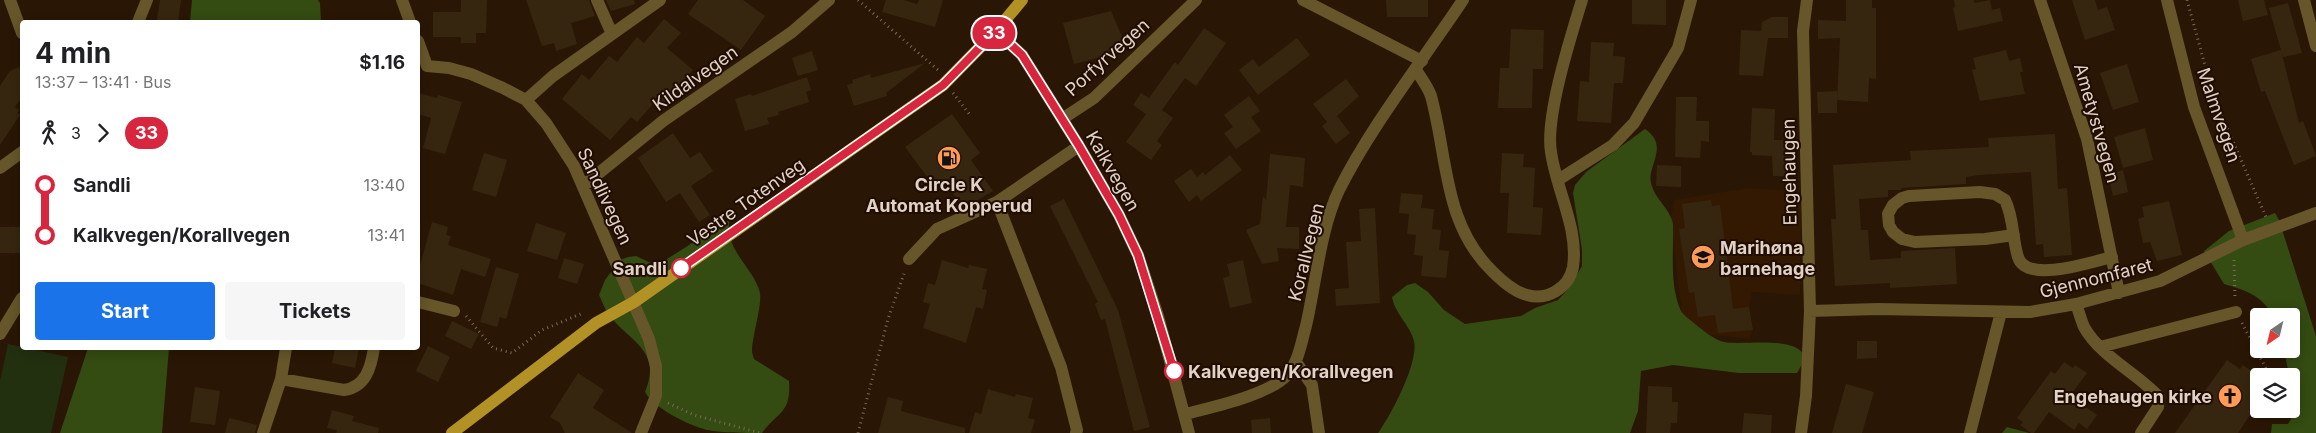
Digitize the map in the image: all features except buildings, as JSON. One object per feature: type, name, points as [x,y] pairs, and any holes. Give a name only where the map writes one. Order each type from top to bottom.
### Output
[{"type":"main road","name":"Vestre Totenveg","points":[[452,433],[602,319],[634,302],[949,86],[1022,0]]},
{"type":"street","points":[[10,0],[20,28]]},
{"type":"street","points":[[139,20],[147,0]]},
{"type":"street","points":[[402,0],[409,20]]},
{"type":"street","points":[[598,0],[612,34]]},
{"type":"street","points":[[526,100],[553,76],[660,0]]},
{"type":"street","name":"Kildalvegen","points":[[582,186],[662,121],[792,32],[829,0]]},
{"type":"street","name":"Porfyrvegen","points":[[1062,118],[1094,98],[1196,0]]},
{"type":"street","points":[[1303,0],[1419,65],[1431,94],[1453,210],[1469,242],[1486,265],[1505,283],[1526,295],[1541,297],[1554,293],[1567,282],[1572,268],[1574,248],[1550,151],[1552,122],[1560,80],[1582,0]]},
{"type":"street","name":"Korallvegen","points":[[1186,414],[1260,392],[1286,376],[1296,362],[1322,245],[1338,191],[1376,128],[1463,0]]},
{"type":"street","points":[[1558,180],[1613,145],[1634,123],[1678,48],[1692,0]]},
{"type":"street","name":"Engehaugen","points":[[1801,433],[1806,396],[1810,311],[1804,30],[1807,0]]},
{"type":"street","name":"Ametystvegen","points":[[2040,0],[2087,140],[2119,293]]},
{"type":"street","name":"Malmvegen","points":[[2167,0],[2194,107],[2244,240]]},
{"type":"street","points":[[2304,0],[2316,46]]},
{"type":"street","name":"Kalkvegen","points":[[996,31],[1022,55],[1079,146],[1119,215],[1138,255],[1190,433]]},
{"type":"street","name":"Sandlivegen","points":[[420,55],[422,69],[449,68],[471,74],[526,100],[546,123],[574,166],[650,339],[656,366],[656,396]]},
{"type":"street","points":[[910,259],[937,229],[997,202],[1079,146]]},
{"type":"street","points":[[0,168],[20,153]]},
{"type":"street","points":[[2014,235],[1976,240],[1910,241],[1893,232],[1889,225],[1888,214],[1897,201],[1909,196],[1989,192],[2005,200],[2014,235],[2018,258],[2027,268],[2034,271],[2071,266],[2112,257]]},
{"type":"street","points":[[997,202],[1061,367],[1077,430],[1076,433]]},
{"type":"street","name":"Gjennomfaret","points":[[1810,311],[1878,309],[2030,312],[2076,304],[2160,281],[2244,240],[2316,213]]},
{"type":"street","points":[[0,334],[20,301]]},
{"type":"street","points":[[420,302],[454,311]]},
{"type":"street","points":[[2076,304],[2084,327],[2100,347],[2149,386],[2159,397],[2158,407],[2141,433]]},
{"type":"street","points":[[1970,433],[2001,312]]},
{"type":"street","points":[[2100,347],[2236,312]]},
{"type":"street","points":[[263,433],[281,380],[286,350]]},
{"type":"street","points":[[281,380],[344,390],[354,389],[367,374],[373,350]]},
{"type":"street","points":[[1296,362],[1312,385],[1318,433]]},
{"type":"street","points":[[641,433],[656,396]]},
{"type":"path","points":[[858,0],[934,65],[970,114]]},
{"type":"path","points":[[2188,0],[2214,98],[2272,230]]},
{"type":"path","points":[[858,433],[888,319],[910,259]]},
{"type":"path","points":[[454,311],[464,314],[494,348],[512,353],[542,330],[594,308],[602,319]]},
{"type":"path","points":[[656,396],[694,415],[760,433]]},
{"type":"shaded area","points":[[1749,188],[1796,191],[1801,205],[1800,295],[1752,292],[1749,308],[1752,330],[1750,339],[1684,332],[1671,218],[1674,200]]},
{"type":"green space","points":[[192,0],[318,0],[320,3],[321,20],[190,20]]},
{"type":"green space","points":[[1645,129],[1652,135],[1657,149],[1651,183],[1669,213],[1673,224],[1673,279],[1681,311],[1705,332],[1724,342],[1770,343],[1793,346],[1801,351],[1805,359],[1797,373],[1739,373],[1673,365],[1641,371],[1638,411],[1630,433],[1378,433],[1403,388],[1414,350],[1412,335],[1396,309],[1392,297],[1407,285],[1415,283],[1428,292],[1444,310],[1465,324],[1521,316],[1535,308],[1558,300],[1569,288],[1582,266],[1582,250],[1573,193],[1575,185],[1586,172]]},
{"type":"green space","points":[[2275,213],[2279,220],[2316,336],[2316,433],[2271,433],[2272,424],[2288,424],[2291,418],[2300,418],[2300,368],[2288,368],[2286,358],[2300,358],[2300,308],[2268,308],[2259,299],[2246,291],[2224,284],[2204,251],[2229,231]]},
{"type":"green space","points":[[730,219],[729,230],[735,249],[752,275],[760,293],[760,305],[752,345],[754,359],[789,381],[786,406],[762,433],[707,430],[682,420],[655,404],[645,392],[650,368],[648,358],[637,343],[610,317],[599,295],[605,280],[620,260],[636,256],[651,263],[667,259]]},
{"type":"green space","points":[[8,344],[20,347],[20,350],[36,350],[68,357],[51,433],[0,433],[0,381]]},
{"type":"green space","points":[[87,350],[169,350],[162,433],[60,433]]},
{"type":"green space","points":[[2007,427],[2029,433],[2002,433]]},
{"type":"bus line","name":"33","points":[[681,268],[943,85],[996,31],[1009,40],[1022,55],[1079,146],[1119,215],[1138,255],[1174,371]]},
{"type":"place","name":"Circle K Automat Kopperud","points":[[949,158]]},
{"type":"place","name":"Marihøna barnehage","points":[[1703,257]]},
{"type":"place","name":"Sandli","points":[[681,268]]},
{"type":"place","name":"Kalkvegen/Korallvegen","points":[[1174,371]]},
{"type":"place","name":"Engehaugen kirke","points":[[2230,396]]}]
